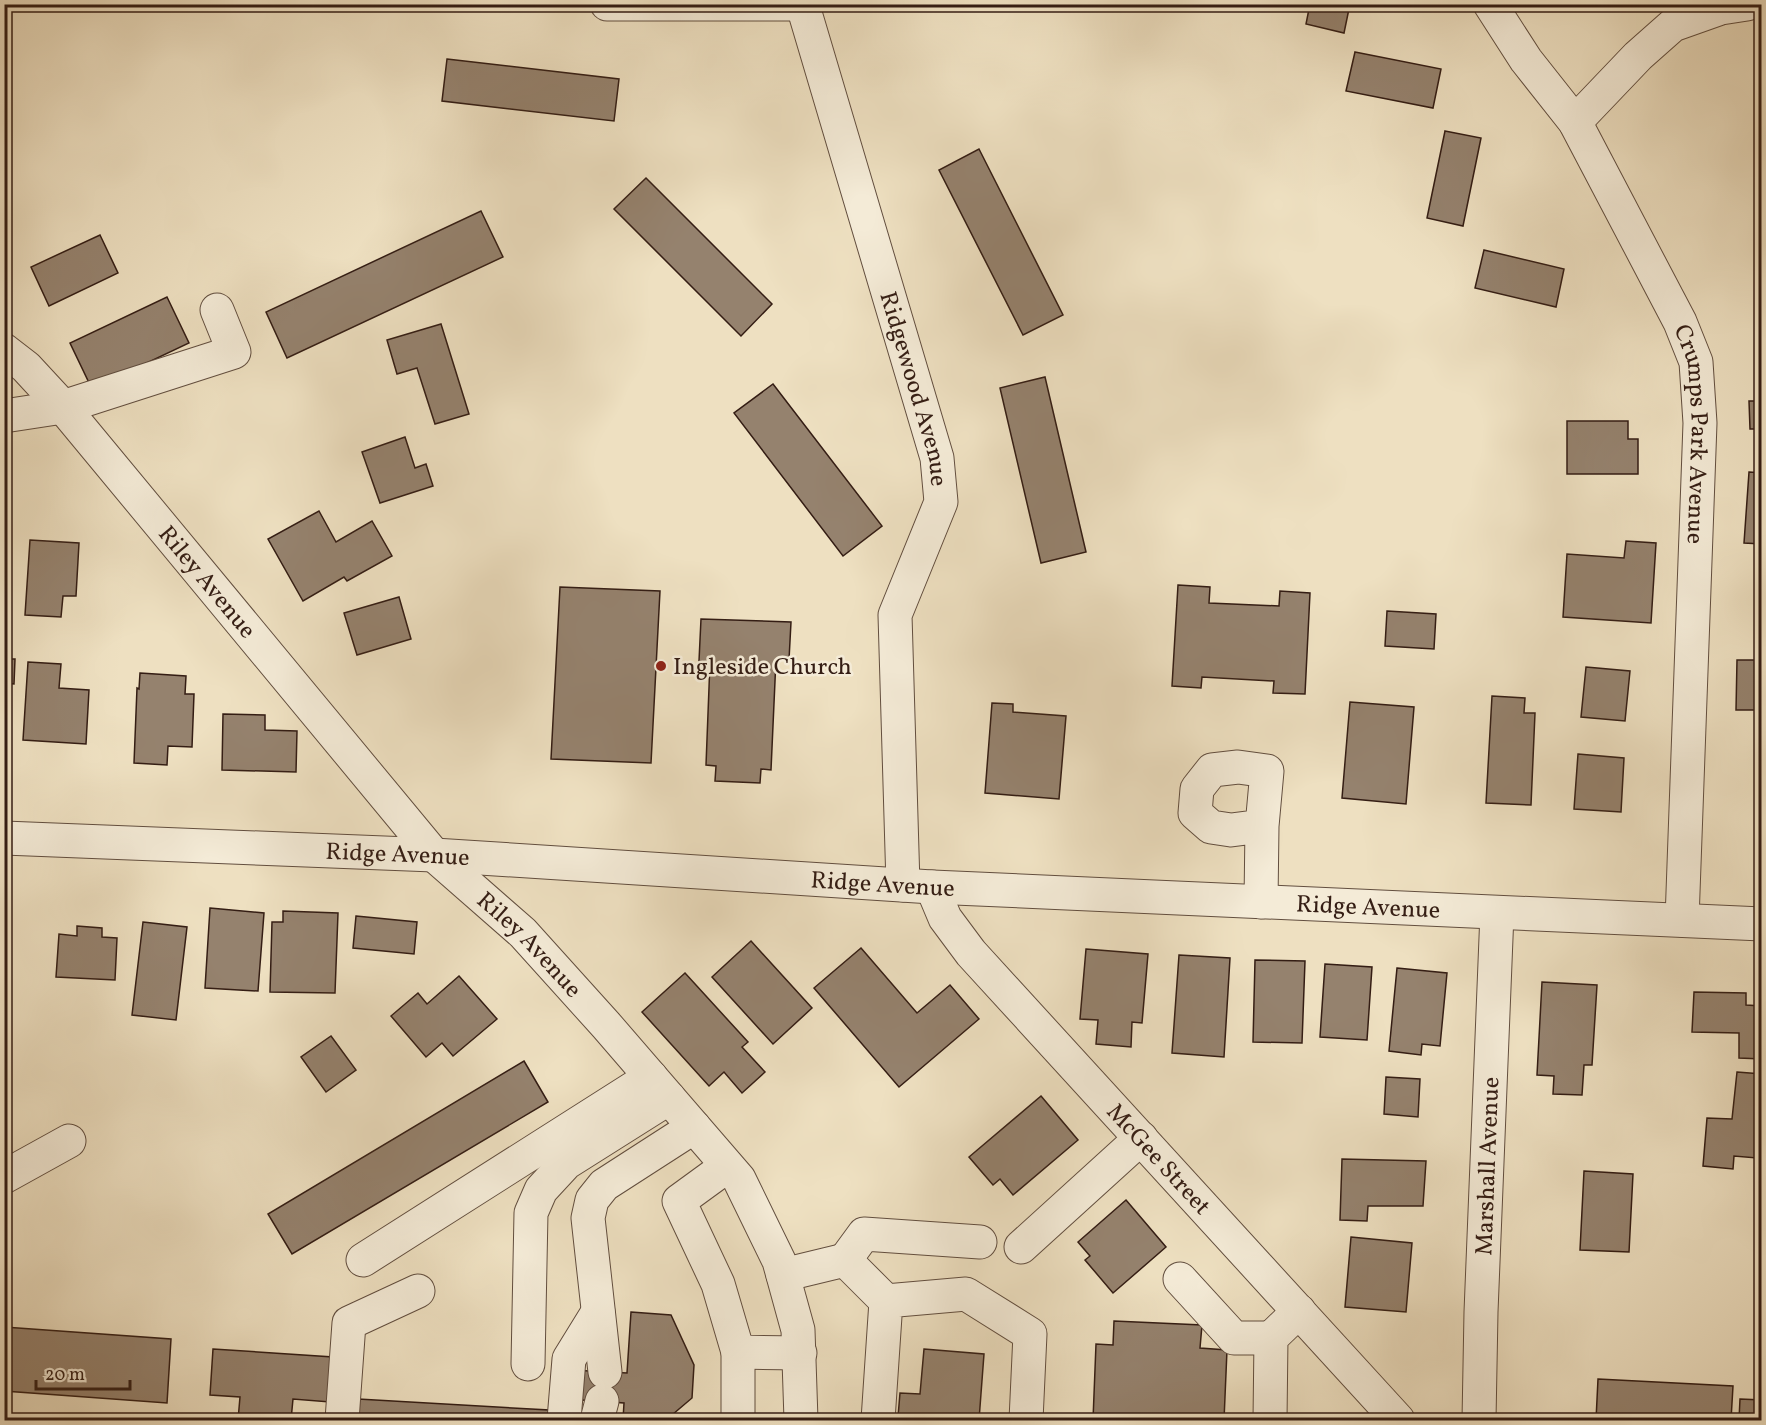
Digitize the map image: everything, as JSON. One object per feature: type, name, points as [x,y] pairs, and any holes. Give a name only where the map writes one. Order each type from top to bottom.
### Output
[{"type":"street","name":"Ridgewood Avenue","points":[[607,4],[803,5],[937,458],[941,502],[895,615],[918,886]]},
{"type":"street","name":"Crumps Park Avenue","points":[[1490,4],[1526,60],[1575,122],[1680,322],[1696,362],[1700,423],[1682,920]]},
{"type":"street","points":[[1575,122],[1638,56],[1673,25],[1721,8],[1747,4]]},
{"type":"street","points":[[4,416],[63,407],[234,352],[217,310]]},
{"type":"street","name":"Riley Avenue","points":[[4,350],[26,367],[63,407],[434,855],[523,933],[738,1179],[779,1261],[798,1330],[801,1420]]},
{"type":"street","points":[[1261,902],[1262,826]]},
{"type":"street","name":"Ridge Avenue","points":[[4,838],[434,855],[918,886],[1761,924]]},
{"type":"street","name":"McGee Street","points":[[918,886],[971,953],[1398,1420]]},
{"type":"street","name":"Marshall Avenue","points":[[1479,1420],[1481,1312],[1497,913]]},
{"type":"street","points":[[363,1260],[660,1088]]},
{"type":"street","points":[[528,1364],[531,1213],[541,1190],[566,1163],[660,1088]]},
{"type":"street","points":[[601,1398],[598,1311],[588,1218],[592,1200],[604,1185],[694,1127]]},
{"type":"street","points":[[1021,1247],[1141,1138]]},
{"type":"street","points":[[4,1177],[69,1141]]},
{"type":"street","points":[[727,1166],[679,1201],[718,1284],[738,1352],[738,1420]]},
{"type":"street","points":[[783,1275],[845,1260],[864,1234],[980,1242]]},
{"type":"street","points":[[845,1260],[886,1300],[966,1294],[1030,1334],[1026,1420]]},
{"type":"street","points":[[1180,1279],[1234,1338],[1271,1338],[1299,1311]]},
{"type":"street","points":[[342,1420],[349,1323],[418,1291]]},
{"type":"street","points":[[878,1420],[886,1300]]},
{"type":"street","points":[[564,1420],[569,1359],[598,1311]]},
{"type":"street","points":[[1270,1420],[1271,1338]]},
{"type":"street","points":[[738,1352],[800,1353]]},
{"type":"building","points":[[1310,4],[1350,4],[1344,33],[1306,24]]},
{"type":"building","points":[[1355,52],[1441,69],[1433,108],[1346,91]]},
{"type":"building","points":[[447,59],[619,79],[614,121],[442,101]]},
{"type":"building","points":[[1445,131],[1481,138],[1463,226],[1427,218]]},
{"type":"building","points":[[979,149],[1063,315],[1023,335],[939,170]]},
{"type":"building","points":[[646,178],[772,304],[741,336],[614,209]]},
{"type":"building","points":[[481,211],[503,257],[287,358],[266,312]]},
{"type":"building","points":[[100,235],[118,273],[49,306],[31,267]]},
{"type":"building","points":[[1484,250],[1564,269],[1556,307],[1475,288]]},
{"type":"building","points":[[167,297],[189,343],[92,389],[70,343]]},
{"type":"building","points":[[441,324],[469,414],[435,424],[417,368],[397,374],[387,340]]},
{"type":"building","points":[[1045,377],[1086,552],[1041,563],[1000,388]]},
{"type":"building","points":[[773,384],[882,526],[843,556],[734,413]]},
{"type":"building","points":[[1749,401],[1762,401],[1762,429],[1750,429]]},
{"type":"building","points":[[1567,421],[1628,421],[1628,439],[1638,439],[1638,474],[1567,474]]},
{"type":"building","points":[[405,437],[415,468],[426,464],[433,486],[380,503],[362,452]]},
{"type":"building","points":[[1749,472],[1762,473],[1762,544],[1744,543]]},
{"type":"building","points":[[319,511],[336,542],[372,521],[392,556],[347,581],[344,577],[303,601],[268,539]]},
{"type":"building","points":[[30,540],[79,543],[76,596],[63,596],[61,617],[25,615]]},
{"type":"building","points":[[1626,541],[1656,543],[1651,623],[1563,617],[1567,554],[1624,558]]},
{"type":"building","points":[[1178,585],[1210,587],[1209,603],[1279,606],[1280,591],[1310,593],[1305,694],[1273,693],[1274,681],[1202,677],[1201,688],[1172,686]]},
{"type":"building","points":[[560,587],[660,591],[651,763],[551,759]]},
{"type":"building","points":[[399,597],[411,639],[357,655],[344,613]]},
{"type":"building","points":[[1387,611],[1436,614],[1434,649],[1385,646]]},
{"type":"building","points":[[701,619],[791,622],[789,660],[776,659],[771,770],[761,769],[760,783],[715,781],[716,766],[706,765],[710,662],[699,661]]},
{"type":"building","points":[[4,659],[15,659],[14,684],[4,683]]},
{"type":"building","points":[[1737,660],[1762,660],[1762,710],[1736,710]]},
{"type":"building","points":[[28,662],[61,664],[59,688],[89,690],[86,744],[23,740]]},
{"type":"building","points":[[1586,667],[1630,671],[1625,721],[1581,717]]},
{"type":"building","points":[[140,673],[186,676],[185,694],[194,694],[192,747],[168,746],[167,765],[134,763],[137,688],[139,689]]},
{"type":"building","points":[[1492,696],[1525,698],[1524,713],[1535,713],[1531,805],[1486,803]]},
{"type":"building","points":[[1350,702],[1414,707],[1406,804],[1342,798]]},
{"type":"building","points":[[992,703],[1013,704],[1013,712],[1066,716],[1059,799],[985,793]]},
{"type":"building","points":[[223,714],[265,715],[265,730],[297,731],[296,772],[222,770]]},
{"type":"building","points":[[1578,754],[1624,758],[1621,812],[1574,809]]},
{"type":"building","points":[[210,908],[264,913],[258,991],[205,988]]},
{"type":"building","points":[[283,911],[338,913],[335,993],[270,992],[272,922],[283,922]]},
{"type":"building","points":[[356,916],[417,922],[414,954],[353,948]]},
{"type":"building","points":[[143,922],[187,927],[176,1020],[132,1015]]},
{"type":"building","points":[[77,926],[102,928],[102,937],[117,938],[115,980],[56,977],[59,934],[77,936]]},
{"type":"building","points":[[751,941],[812,1008],[773,1044],[712,977]]},
{"type":"building","points":[[861,948],[917,1013],[950,985],[979,1019],[899,1087],[814,988]]},
{"type":"building","points":[[1086,949],[1148,954],[1142,1023],[1132,1022],[1131,1047],[1096,1044],[1098,1020],[1080,1019]]},
{"type":"building","points":[[1179,955],[1230,958],[1224,1057],[1172,1053]]},
{"type":"building","points":[[1255,960],[1305,961],[1302,1043],[1253,1042]]},
{"type":"building","points":[[1325,964],[1372,967],[1367,1040],[1320,1037]]},
{"type":"building","points":[[1397,968],[1447,973],[1440,1046],[1422,1044],[1421,1055],[1389,1051]]},
{"type":"building","points":[[685,973],[748,1042],[742,1047],[765,1072],[742,1093],[724,1072],[709,1086],[642,1012]]},
{"type":"building","points":[[459,976],[497,1019],[453,1056],[442,1043],[426,1057],[391,1016],[418,993],[427,1004]]},
{"type":"building","points":[[1542,982],[1597,985],[1592,1065],[1584,1065],[1582,1095],[1553,1094],[1554,1076],[1537,1075]]},
{"type":"building","points":[[1694,992],[1746,993],[1746,1005],[1762,1006],[1762,1059],[1739,1058],[1739,1033],[1692,1032]]},
{"type":"building","points":[[331,1036],[356,1070],[326,1092],[301,1057]]},
{"type":"building","points":[[524,1061],[548,1102],[292,1254],[268,1214]]},
{"type":"building","points":[[1737,1072],[1762,1074],[1762,1126],[1759,1126],[1757,1158],[1734,1156],[1733,1169],[1703,1166],[1707,1118],[1732,1119]]},
{"type":"building","points":[[1386,1077],[1420,1079],[1418,1117],[1384,1114]]},
{"type":"building","points":[[1041,1096],[1078,1140],[1013,1195],[1000,1179],[993,1185],[969,1157]]},
{"type":"building","points":[[1342,1159],[1426,1161],[1423,1206],[1368,1206],[1367,1221],[1340,1220]]},
{"type":"building","points":[[1584,1171],[1633,1174],[1629,1252],[1580,1250]]},
{"type":"building","points":[[1126,1200],[1166,1247],[1113,1293],[1085,1260],[1090,1256],[1078,1242]]},
{"type":"building","points":[[1351,1237],[1412,1243],[1406,1312],[1345,1307]]},
{"type":"building","points":[[631,1312],[671,1315],[694,1365],[692,1398],[666,1420],[623,1420],[624,1403],[568,1399],[571,1370],[627,1373]]},
{"type":"building","points":[[1114,1321],[1202,1325],[1200,1348],[1227,1350],[1224,1420],[1093,1420],[1096,1344],[1113,1345]]},
{"type":"building","points":[[4,1327],[171,1339],[167,1403],[4,1391]]},
{"type":"building","points":[[213,1349],[333,1357],[330,1402],[293,1399],[291,1420],[238,1420],[240,1397],[210,1395]]},
{"type":"building","points":[[924,1349],[984,1354],[979,1420],[922,1420],[898,1417],[900,1393],[920,1394]]},
{"type":"building","points":[[1598,1379],[1733,1386],[1731,1420],[1596,1420]]},
{"type":"building","points":[[358,1399],[549,1410],[548,1420],[357,1420]]},
{"type":"building","points":[[1740,1399],[1762,1400],[1762,1420],[1739,1420]]},
{"type":"place","name":"Ingleside Church","points":[[661,666]]}]
